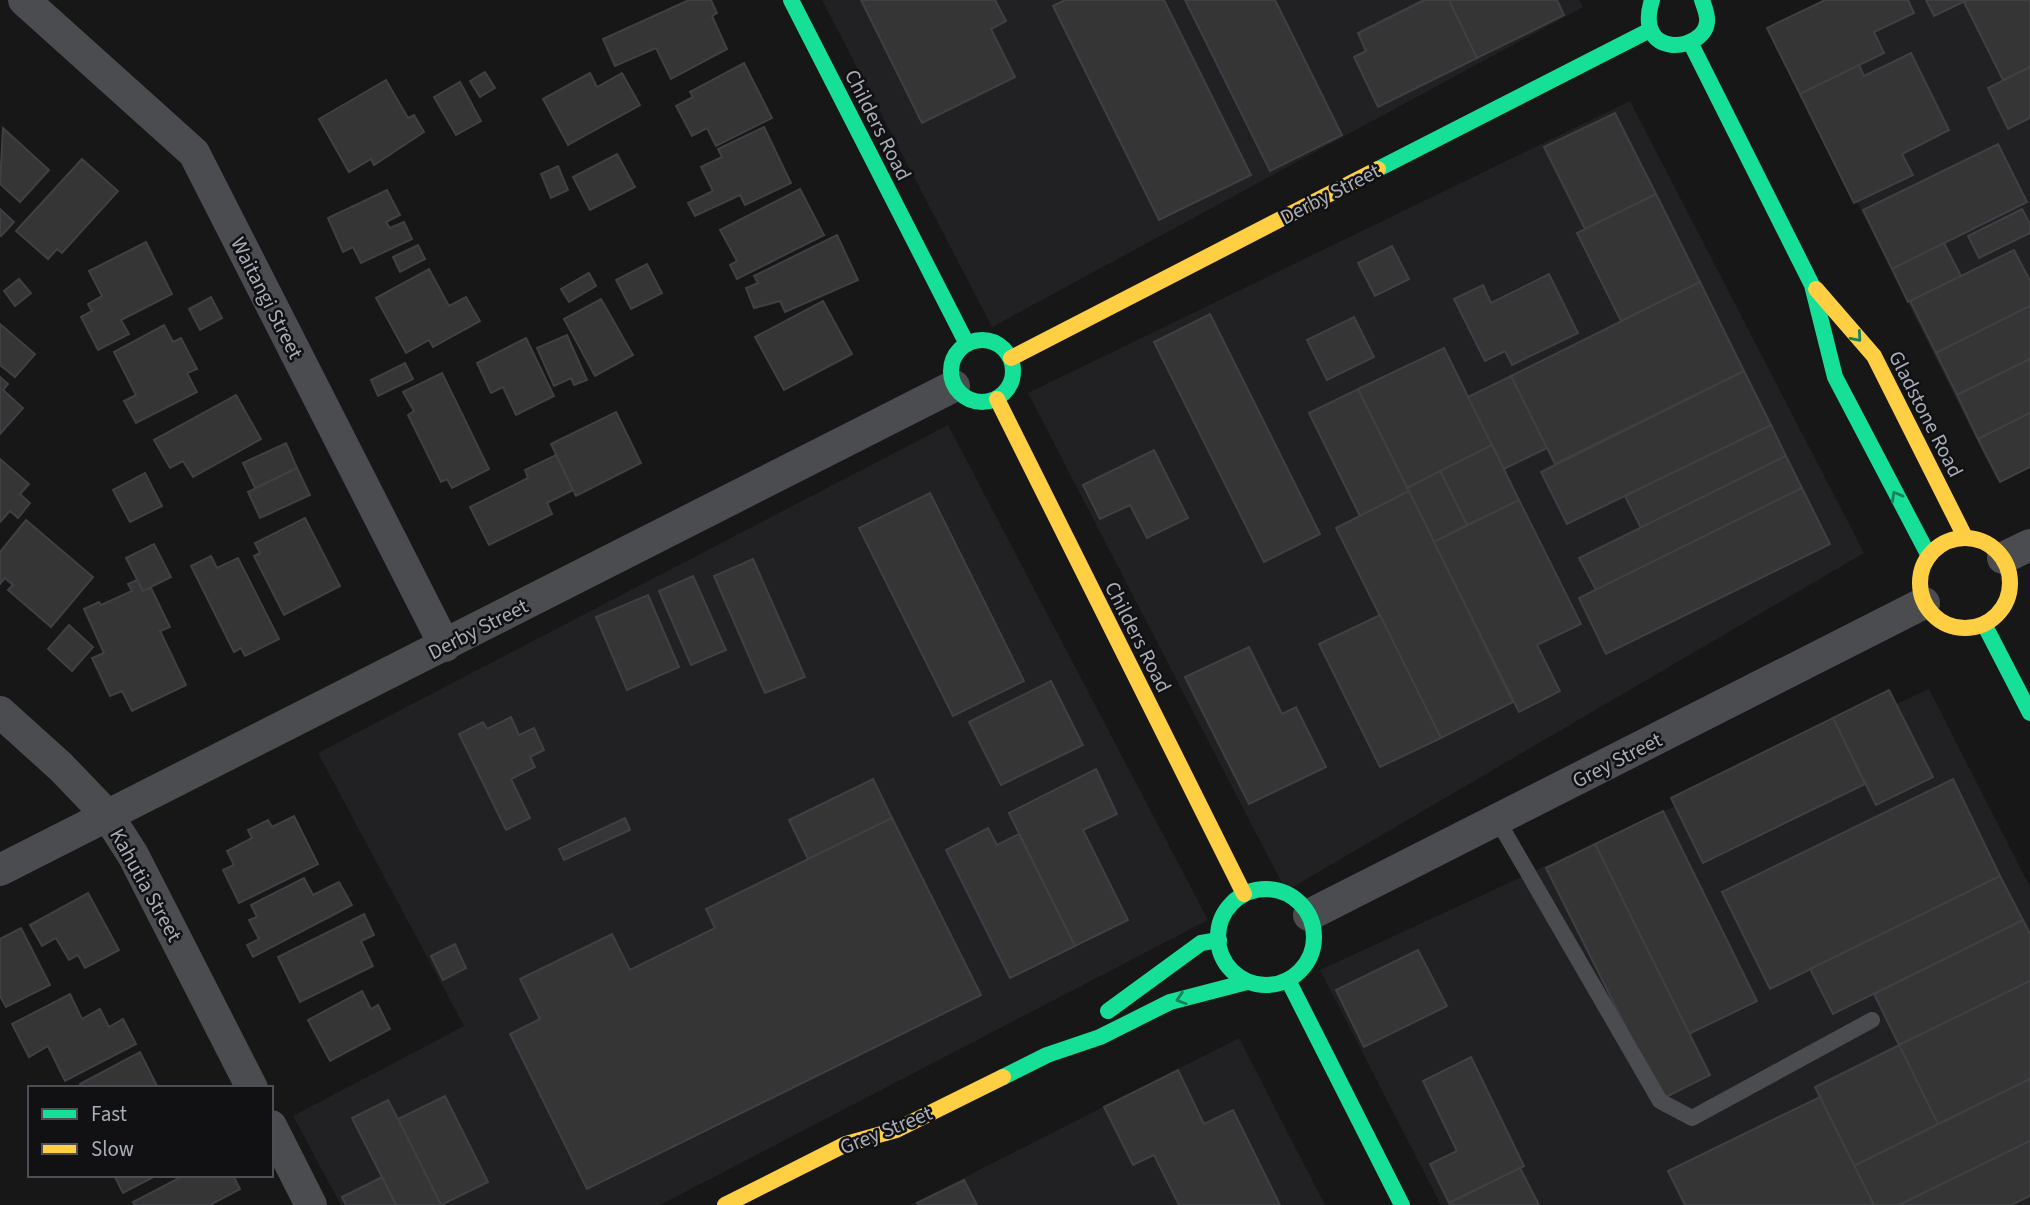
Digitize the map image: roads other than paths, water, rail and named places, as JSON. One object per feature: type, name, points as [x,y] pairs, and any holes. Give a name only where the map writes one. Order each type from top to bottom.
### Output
[{"type":"street","name":"Waitangi Street","points":[[24,0],[194,153],[445,646]]},
{"type":"street","name":"Childers Road","points":[[791,0],[967,344]]},
{"type":"street","points":[[1652,0],[1647,12],[1650,30],[1655,38],[1672,47],[1690,44],[1698,38],[1707,22],[1706,1]]},
{"type":"street","name":"Derby Street","points":[[1011,358],[1650,30]]},
{"type":"street","name":"Gladstone Road","points":[[1690,44],[1812,285],[1835,377],[1928,556]]},
{"type":"street","name":"Gladstone Road","points":[[1812,285],[1874,356],[1965,537]]},
{"type":"street","points":[[978,339],[988,341],[1000,345],[1011,358],[1012,378],[1004,394],[997,399],[979,402],[970,400],[959,395],[954,386],[951,369],[958,350],[967,344],[978,339]]},
{"type":"street","name":"Derby Street","points":[[0,870],[954,386]]},
{"type":"street","name":"Childers Road","points":[[997,399],[1244,894]]},
{"type":"street","points":[[1965,537],[1992,547],[2016,551],[2009,594],[1996,616],[1984,624],[1956,628],[1941,621],[1924,603],[1920,584],[1928,556],[1939,546],[1965,537]]},
{"type":"street","name":"Grey Street","points":[[1309,915],[1924,603]]},
{"type":"street","points":[[1984,624],[2030,713]]},
{"type":"street","name":"Kahutia Street","points":[[0,712],[61,767],[108,816],[133,855],[251,1086]]},
{"type":"street","points":[[1257,889],[1282,892],[1293,897],[1309,915],[1313,944],[1302,968],[1288,980],[1275,985],[1247,982],[1230,965],[1219,940],[1224,915],[1244,894],[1257,889]]},
{"type":"street","name":"Grey Street","points":[[1046,1055],[1201,943],[1219,940]]},
{"type":"street","points":[[1288,980],[1402,1205]]},
{"type":"street","name":"Grey Street","points":[[724,1205],[846,1144],[896,1130],[1046,1055],[1100,1037],[1170,1002],[1247,982]]},
{"type":"street","points":[[273,1130],[312,1205]]},
{"type":"lane","points":[[1498,821],[1660,1101],[1671,1107],[1692,1118],[1872,1020]]}]
